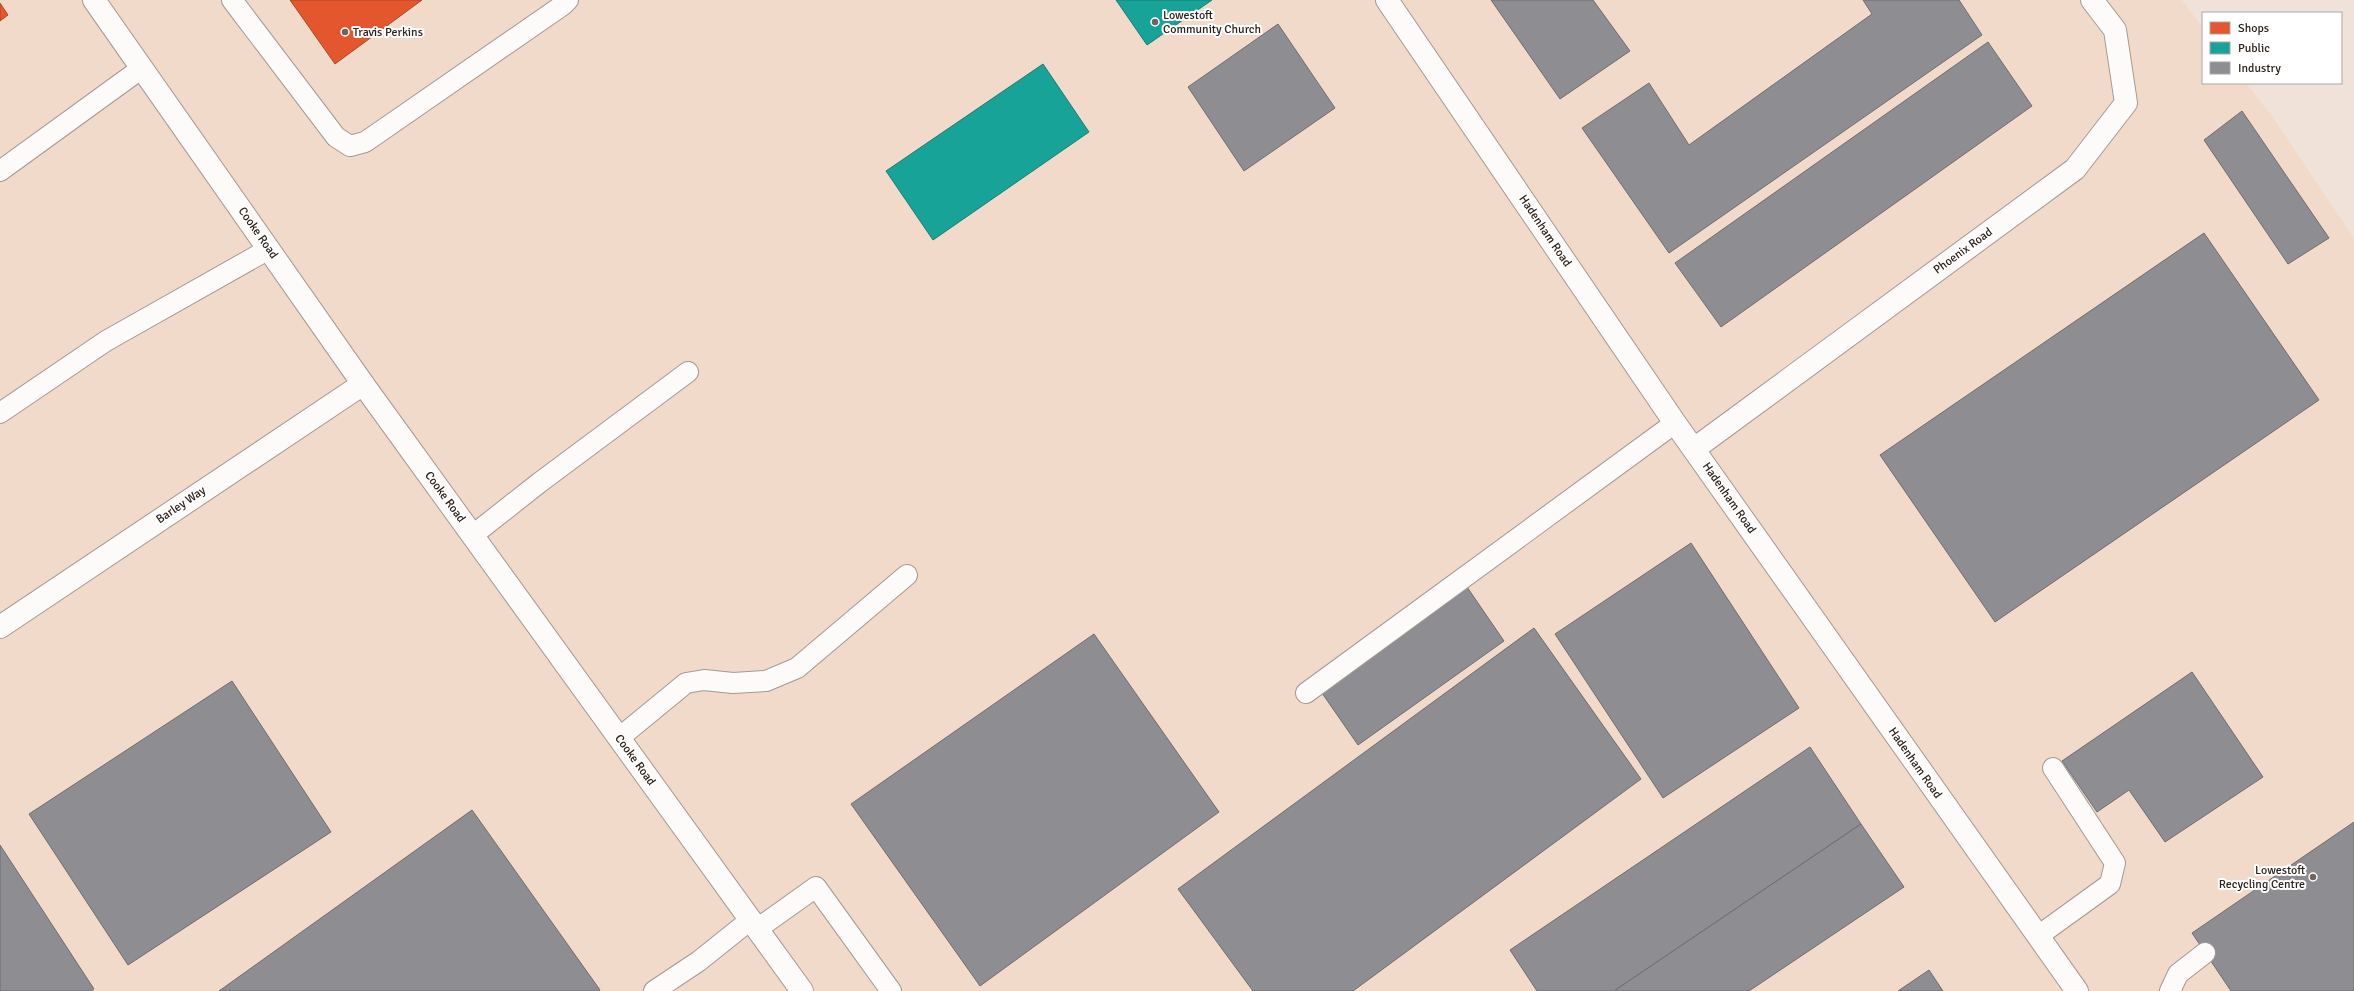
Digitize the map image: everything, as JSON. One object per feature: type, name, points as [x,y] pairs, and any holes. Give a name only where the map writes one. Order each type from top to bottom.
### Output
[{"type":"street","name":"Cooke Road","points":[[94,0],[363,384],[802,991]]},
{"type":"street","name":"Hadenham Road","points":[[1387,0],[1694,449],[2077,991]]},
{"type":"street","name":"Phoenix Road","points":[[1694,449],[2075,169],[2126,103],[2115,30],[2092,0]]},
{"type":"street","name":"Barley Way","points":[[0,627],[363,384]]},
{"type":"lane","points":[[232,0],[336,137],[350,146],[365,142],[381,132],[563,5],[568,0]]},
{"type":"lane","points":[[0,171],[142,68]]},
{"type":"lane","points":[[0,413],[106,341],[269,250]]},
{"type":"lane","points":[[473,535],[688,372]]},
{"type":"lane","points":[[1306,693],[1676,423]]},
{"type":"lane","points":[[619,738],[686,683],[704,680],[733,683],[766,681],[797,668],[907,575]]},
{"type":"lane","points":[[2038,936],[2110,884],[2115,863],[2053,768]]},
{"type":"lane","points":[[654,991],[753,925],[816,887],[891,991]]},
{"type":"lane","points":[[2170,991],[2178,974],[2205,953]]},
{"type":"shaded area","points":[[0,0],[2182,0],[2202,27],[2202,84],[2247,84],[2274,119],[2354,238],[2354,991],[0,991]]},
{"type":"building: Shops","name":"Travis Perkins","points":[[290,0],[422,0],[335,64]]},
{"type":"building: Shops","points":[[0,3],[8,15],[0,21]]},
{"type":"building: Public","name":"Lowestoft Community Church","points":[[1116,0],[1212,0],[1147,45]]},
{"type":"building: Public","points":[[1043,64],[1089,132],[933,240],[886,171]]},
{"type":"building: Industry","points":[[1491,0],[1593,0],[1630,51],[1560,99]]},
{"type":"building: Industry","points":[[1863,0],[1959,0],[1982,35],[1669,253],[1582,128],[1649,83],[1689,145],[1872,14]]},
{"type":"building: Industry","points":[[1278,24],[1335,108],[1244,171],[1188,87]]},
{"type":"building: Industry","points":[[1988,42],[2032,106],[1721,327],[1675,263]]},
{"type":"building: Industry","points":[[2242,111],[2329,238],[2288,264],[2204,140]]},
{"type":"building: Industry","points":[[2204,233],[2319,400],[1995,622],[1880,455]]},
{"type":"building: Industry","points":[[1691,543],[1799,708],[1663,798],[1555,634]]},
{"type":"building: Industry","points":[[1467,587],[1504,641],[1358,745],[1322,693]]},
{"type":"building: Industry","points":[[1534,628],[1641,779],[1353,991],[1253,991],[1178,889]]},
{"type":"building: Industry","points":[[1094,634],[1219,812],[980,986],[851,804]]},
{"type":"building: Industry","points":[[2192,672],[2263,777],[2165,842],[2129,790],[2097,812],[2062,761]]},
{"type":"building: Industry","points":[[232,681],[331,832],[128,965],[29,814]]},
{"type":"building: Industry","points":[[1810,747],[1861,824],[1614,991],[1537,991],[1510,950]]},
{"type":"building: Industry","points":[[472,810],[600,990],[219,991]]},
{"type":"building: Industry","name":"Lowestoft Recycling Centre","points":[[2354,822],[2354,991],[2231,991],[2192,933]]},
{"type":"building: Industry","points":[[1861,824],[1904,887],[1749,991],[1614,991]]},
{"type":"building: Industry","points":[[0,845],[94,989],[91,991],[0,991]]},
{"type":"building: Industry","points":[[1929,970],[1943,991],[1898,991]]},
{"type":"place","name":"Lowestoft Community Church","points":[[1155,22]]},
{"type":"place","name":"Travis Perkins","points":[[345,32]]},
{"type":"place","name":"Lowestoft Recycling Centre","points":[[2313,877]]}]
